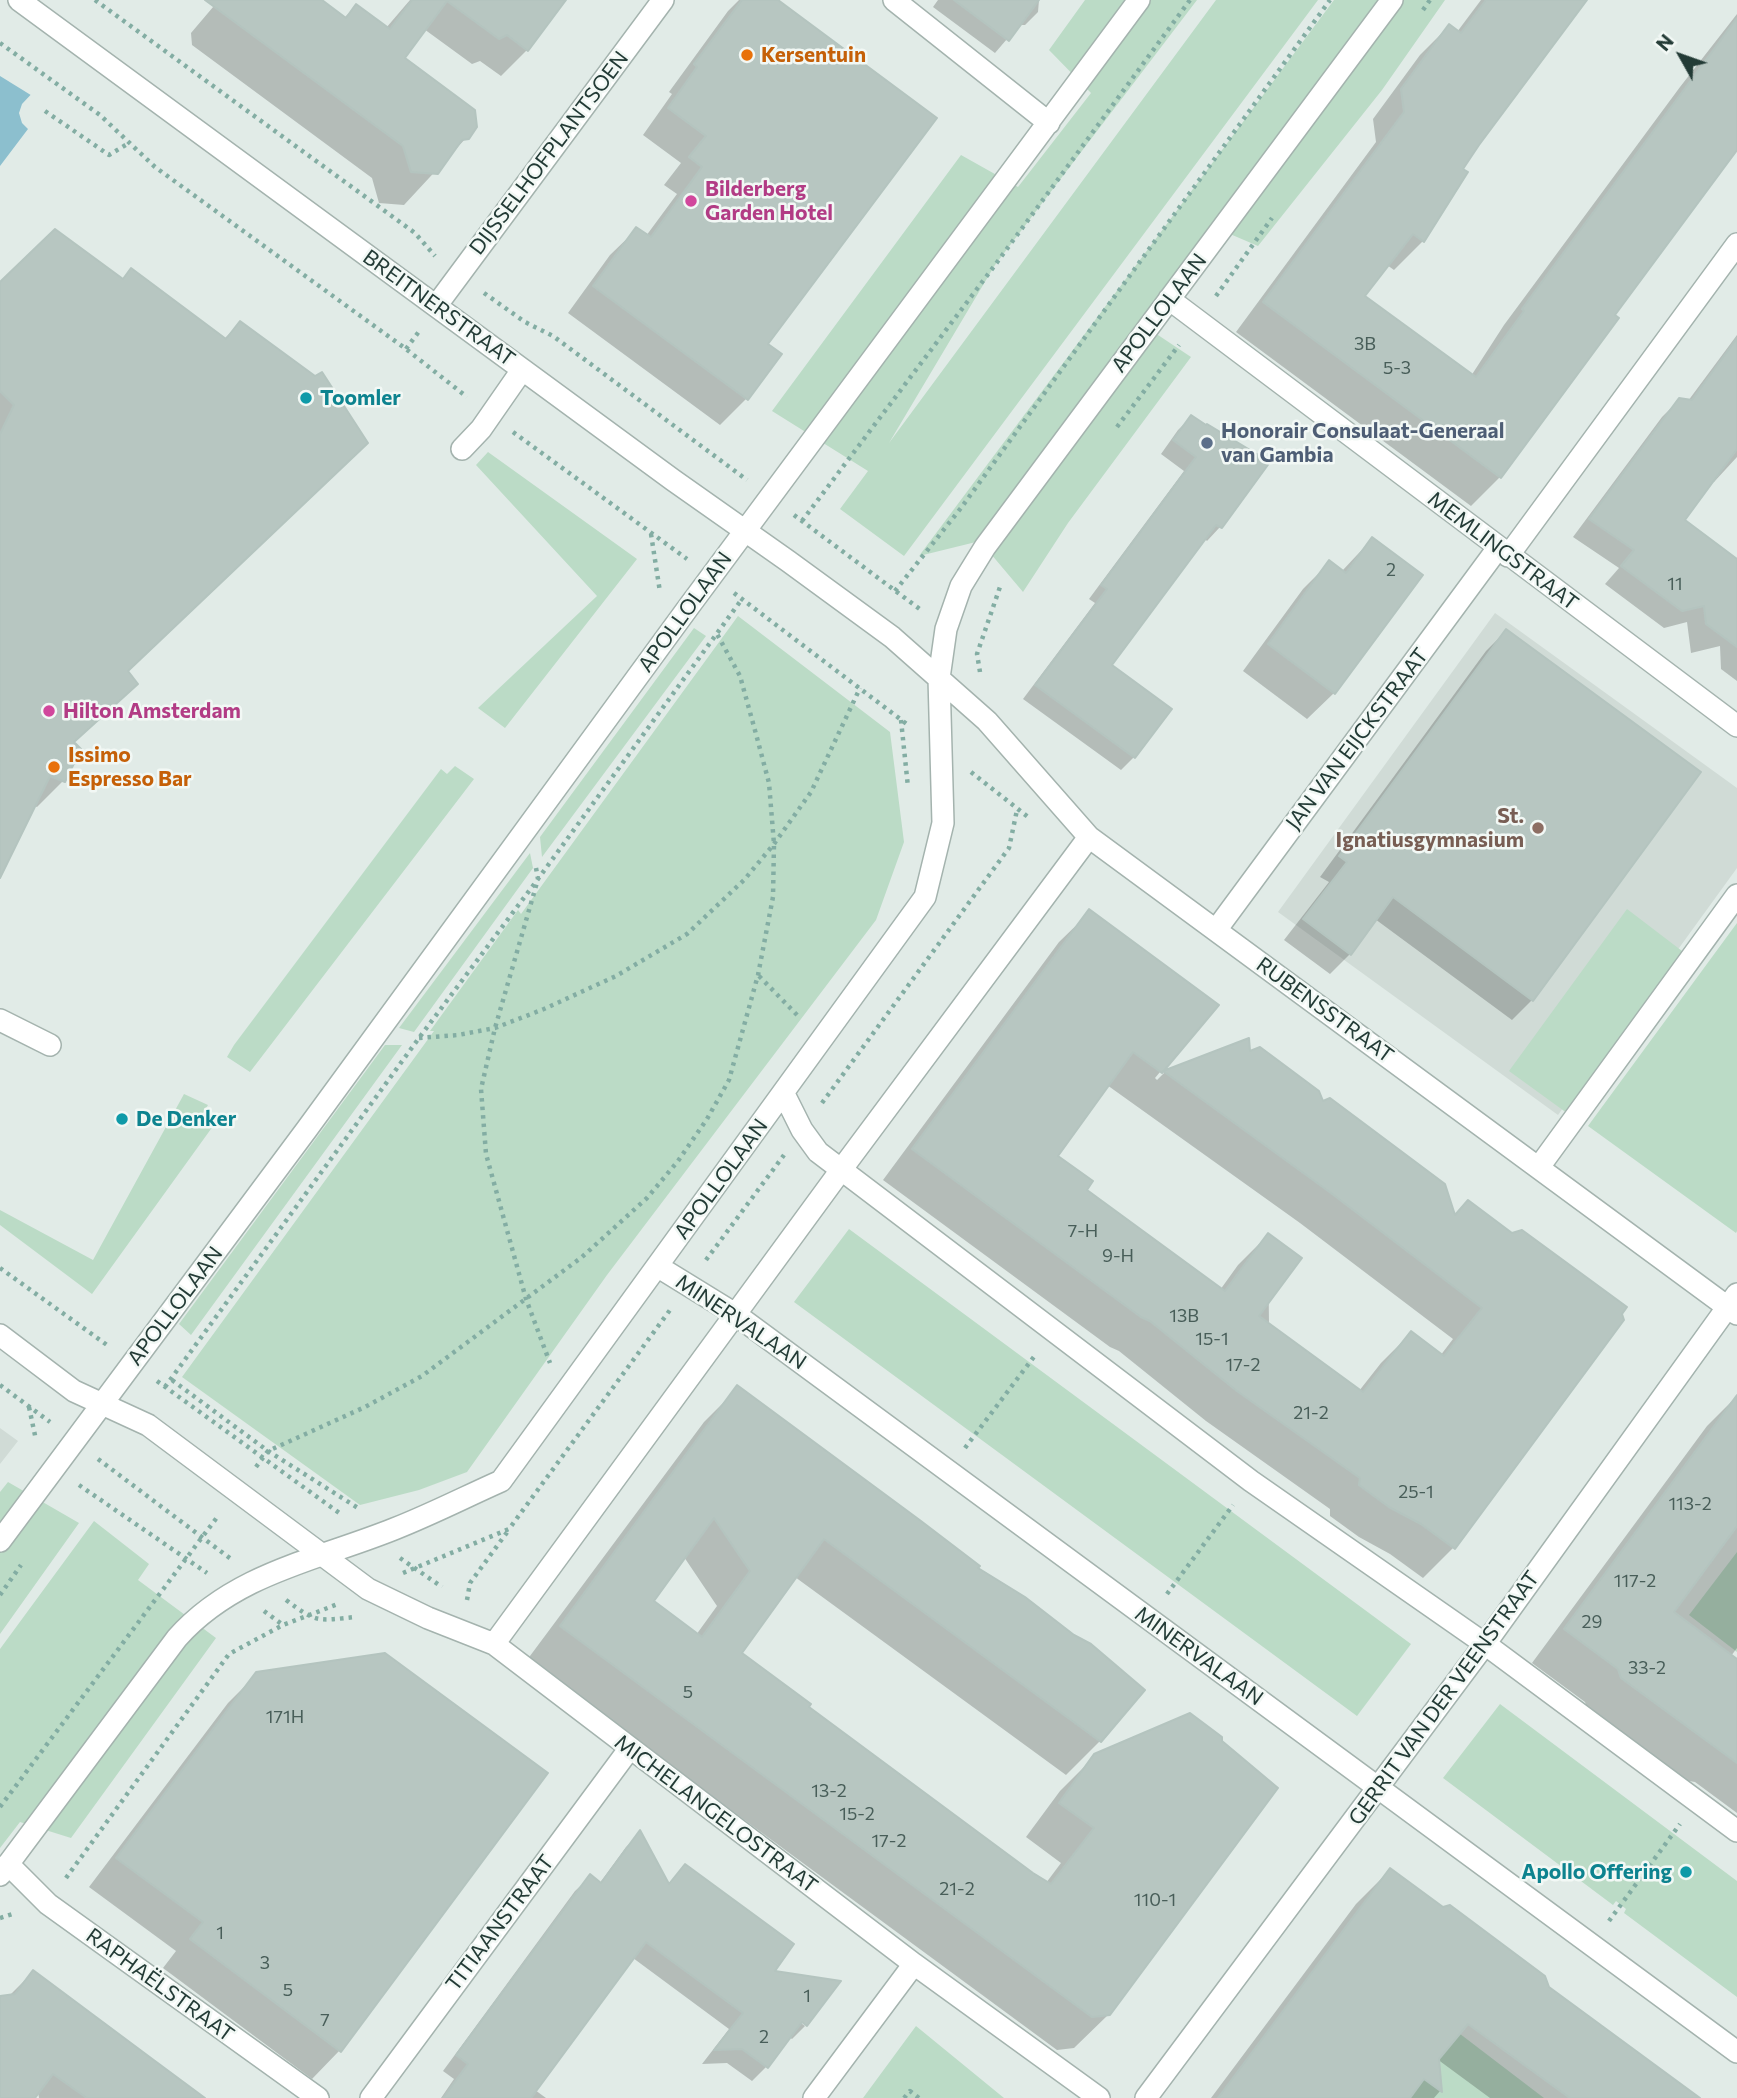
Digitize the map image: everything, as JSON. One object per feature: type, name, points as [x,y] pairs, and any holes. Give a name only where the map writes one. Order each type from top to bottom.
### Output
[{"type":"street","name":"BREITNERSTRAAT","points":[[19,0],[522,370],[746,530]]},
{"type":"street","name":"DIJSSELHOFPLANTSOEN","points":[[436,306],[663,0]]},
{"type":"street","points":[[894,0],[1049,123]]},
{"type":"street","name":"APOLLOLAAN","points":[[0,1541],[1139,0]]},
{"type":"street","name":"APOLLOLAAN","points":[[4,1869],[177,1637],[195,1618],[257,1579],[372,1537],[501,1481],[925,897],[943,823],[939,678],[946,628],[961,586],[985,547],[1392,0]]},
{"type":"street","name":"JAN VAN EIJCKSTRAAT","points":[[1216,930],[1737,244]]},
{"type":"street","name":"MEMLINGSTRAAT","points":[[1169,299],[1737,726]]},
{"type":"street","points":[[462,449],[481,429],[522,370]]},
{"type":"street","name":"APOLLOLAAN","points":[[746,530],[892,638],[939,678]]},
{"type":"street","name":"RUBENSSTRAAT","points":[[939,678],[986,721],[1089,836],[1538,1167],[1734,1305]]},
{"type":"street","points":[[494,1644],[1089,836]]},
{"type":"street","points":[[1538,1167],[1737,895]]},
{"type":"street","points":[[0,1020],[50,1045]]},
{"type":"street","points":[[784,1094],[802,1130],[818,1152],[841,1170],[1251,1480],[1485,1644],[1737,1831]]},
{"type":"street","name":"MINERVALAAN","points":[[657,1266],[736,1314],[1737,2052]]},
{"type":"street","name":"GERRIT VAN DER VEENSTRAAT","points":[[1146,2098],[1734,1305]]},
{"type":"street","points":[[0,1335],[74,1391],[148,1424],[261,1507],[320,1555]]},
{"type":"street","name":"MICHELANGELOSTRAAT","points":[[320,1555],[368,1589],[428,1618],[494,1644],[914,1964],[1099,2098]]},
{"type":"street","name":"TITIAANSTRAAT","points":[[371,2098],[630,1748]]},
{"type":"street","name":"RAPHAËLSTRAAT","points":[[4,1869],[48,1904],[318,2098]]},
{"type":"street","points":[[814,2098],[914,1964]]},
{"type":"path","points":[[95,0],[415,233],[431,253],[459,275],[525,322],[553,337],[771,496],[978,654]]},
{"type":"path","points":[[802,521],[1191,0]]},
{"type":"path","points":[[895,591],[961,508],[1330,0]]},
{"type":"path","points":[[1422,11],[1430,0]]},
{"type":"path","points":[[0,43],[100,115],[155,166],[742,599],[940,747],[1017,810],[1009,848],[688,1284]]},
{"type":"path","points":[[45,111],[109,155],[129,143]]},
{"type":"path","points":[[1109,437],[1199,320],[1279,209]]},
{"type":"path","points":[[650,533],[660,592]]},
{"type":"path","points":[[986,721],[978,654],[1003,580]]},
{"type":"path","points":[[445,1590],[165,1387],[742,599]]},
{"type":"path","points":[[268,1451],[365,1407],[422,1376],[582,1257],[647,1198],[678,1161],[707,1119],[729,1080],[758,975],[773,897],[774,844],[769,783],[756,734],[740,676],[717,634]]},
{"type":"path","points":[[377,1034],[419,1038],[458,1035],[495,1028],[616,976],[687,934],[744,880],[811,792],[860,688]]},
{"type":"path","points":[[901,720],[909,795]]},
{"type":"path","points":[[994,779],[995,791]]},
{"type":"path","points":[[527,830],[538,879],[495,1028],[481,1089],[486,1154],[526,1299],[553,1371]]},
{"type":"path","points":[[758,975],[806,1024]]},
{"type":"path","points":[[0,1268],[107,1344]]},
{"type":"path","points":[[947,1471],[1054,1330]]},
{"type":"path","points":[[172,1380],[268,1451],[359,1509]]},
{"type":"path","points":[[0,1385],[307,1615],[320,1621],[358,1617]]},
{"type":"path","points":[[29,1406],[36,1440]]},
{"type":"path","points":[[1148,1620],[1251,1480]]},
{"type":"path","points":[[79,1484],[185,1560],[236,1591],[283,1625]]},
{"type":"path","points":[[456,1597],[467,1605],[470,1583],[509,1529]]},
{"type":"path","points":[[0,1807],[185,1560]]},
{"type":"path","points":[[1592,1945],[1697,1801]]},
{"type":"path","points":[[904,2098],[910,2091],[919,2098]]},
{"type":"shaded area","name":"St. Ignatiusgymnasium","points":[[1495,613],[1737,788],[1737,868],[1558,1115],[1278,912]]},
{"type":"shaded area","points":[[0,1428],[18,1441],[0,1464]]},
{"type":"green space","points":[[1085,0],[1197,0],[995,265],[889,443],[1216,0],[1318,0],[904,556],[840,509],[868,471],[772,411],[961,155],[1018,187],[1091,93],[1049,50]]},
{"type":"green space","points":[[1334,0],[1445,0],[1382,90],[1258,246],[1216,228],[1146,327],[1191,357],[1068,523],[1023,592],[980,541],[919,556]]},
{"type":"green space","points":[[488,452],[637,559],[505,728],[478,708],[597,596],[476,465]]},
{"type":"green space","points":[[738,616],[890,732],[904,842],[876,920],[607,1275],[467,1472],[419,1490],[360,1505],[182,1377],[434,1031],[430,1031],[518,910],[521,914]]},
{"type":"green space","points":[[694,628],[706,636],[542,857],[540,837]]},
{"type":"green space","points":[[455,766],[474,779],[250,1072],[227,1057],[441,769],[447,774]]},
{"type":"green space","points":[[530,853],[533,868],[414,1032],[399,1028]]},
{"type":"green space","points":[[1627,909],[1686,954],[1571,1116],[1509,1071]]},
{"type":"green space","points":[[1737,923],[1737,1231],[1736,1233],[1588,1126]]},
{"type":"green space","points":[[385,1045],[402,1045],[191,1335],[179,1324]]},
{"type":"green space","points":[[184,1094],[208,1105],[203,1113],[216,1122],[92,1294],[0,1225],[0,1210],[93,1260]]},
{"type":"green space","points":[[849,1229],[1411,1644],[1357,1716],[794,1302]]},
{"type":"green space","points":[[8,1482],[79,1523],[0,1634],[0,1492]]},
{"type":"green space","points":[[94,1521],[149,1564],[138,1580],[216,1638],[71,1838],[20,1822],[0,1848],[0,1649]]},
{"type":"green space","points":[[1737,1552],[1737,1652],[1689,1615]]},
{"type":"green space","points":[[1500,1704],[1737,1881],[1737,1997],[1624,1913],[1626,1909],[1616,1901],[1613,1905],[1443,1778]]},
{"type":"green space","points":[[1413,1998],[1544,2098],[1357,2098]]},
{"type":"green space","points":[[916,2026],[1004,2098],[863,2098]]},
{"type":"water","points":[[0,0],[120,0],[22,104],[19,113],[22,123],[28,129],[0,166]]},
{"type":"pier","points":[[0,0],[124,0],[34,97],[0,76]]},
{"type":"building","points":[[205,0],[322,0],[346,18],[356,4],[390,29],[412,0],[566,0],[528,51],[507,35],[499,39],[447,1],[405,58],[475,110],[477,127],[469,139],[462,140],[438,174],[411,172],[403,146]]},
{"type":"building","points":[[742,0],[778,0],[937,118],[768,344],[782,354],[748,400],[593,286],[636,227],[651,237],[702,167],[689,157],[706,136],[668,108],[697,67],[694,64]]},
{"type":"building","points":[[954,0],[1039,0],[1009,41]]},
{"type":"building","points":[[1486,0],[1587,0],[1479,145],[1463,169],[1468,172],[1424,242],[1413,234],[1365,296],[1476,377],[1524,311],[1522,309],[1737,18],[1737,150],[1615,315],[1619,318],[1501,478],[1263,302],[1404,112],[1401,89],[1449,24],[1461,33]]},
{"type":"building","points":[[55,229],[123,279],[131,268],[226,339],[240,321],[315,376],[322,372],[368,443],[128,671],[138,684],[74,742],[81,749],[65,782],[50,776],[0,878],[0,434],[14,405],[0,391],[0,282]]},
{"type":"building","points":[[1737,338],[1737,449],[1685,520],[1737,559],[1737,647],[1706,624],[1704,606],[1682,611],[1621,566],[1634,550],[1589,519],[1679,398],[1692,400]]},
{"type":"building","points":[[1191,415],[1270,462],[1222,528],[1216,525],[1112,665],[1172,709],[1135,758],[1035,685],[1107,589],[1101,585],[1196,457],[1173,440]]},
{"type":"building","points":[[1372,537],[1423,575],[1335,694],[1268,644],[1329,560],[1346,573]]},
{"type":"building","points":[[1506,629],[1701,772],[1533,1001],[1393,897],[1351,955],[1303,919],[1347,862],[1339,856]]},
{"type":"building","points":[[1089,909],[1219,1005],[1164,1071],[1249,1038],[1250,1051],[1260,1047],[1319,1091],[1323,1101],[1330,1098],[1445,1184],[1455,1215],[1468,1200],[1512,1233],[1522,1230],[1627,1307],[1622,1314],[1624,1320],[1455,1549],[1359,1485],[1360,1478],[1237,1391],[1150,1321],[912,1149]],"holes":[[[1133,1052],[1162,1073],[1163,1071],[1331,1193],[1482,1308],[1444,1356],[1411,1331],[1363,1392],[1259,1316],[1302,1258],[1268,1233],[1225,1291],[1087,1190],[1093,1181],[1058,1156]]]},
{"type":"building","points":[[737,1385],[921,1521],[980,1566],[978,1568],[1025,1597],[1074,1635],[1091,1644],[1145,1690],[1101,1742],[824,1539],[742,1653],[811,1704],[809,1707],[1051,1884],[1094,1828],[1059,1803],[1094,1754],[1190,1713],[1222,1737],[1222,1741],[1278,1788],[1110,2015],[1092,2017],[560,1626]],"holes":[[[714,1518],[750,1571],[702,1637],[654,1601]]]},
{"type":"building","points":[[1737,1395],[1737,1526],[1674,1612],[1737,1659],[1737,1763],[1621,1678],[1618,1669],[1564,1629]]},
{"type":"building","points":[[385,1653],[548,1773],[341,2052],[190,1939],[203,1922],[116,1858],[256,1672]]},
{"type":"building","points":[[640,1830],[669,1884],[685,1864],[794,1944],[775,1971],[841,1981],[807,2026],[802,2022],[768,2068],[742,2049],[714,2050],[743,2013],[646,1942],[531,2098],[443,2098],[468,2064],[456,2055],[590,1874],[601,1883]]},
{"type":"building","points":[[1390,1868],[1443,1907],[1450,1905],[1545,1976],[1549,1987],[1700,2098],[1570,2098],[1468,2024],[1439,2059],[1442,2092],[1424,2079],[1410,2098],[1218,2098]]},
{"type":"building","points":[[33,1970],[205,2098],[87,2098],[53,2074],[35,2098],[0,2098],[0,1996],[15,1994]]},
{"type":"place","name":"Kersentuin","points":[[747,55]]},
{"type":"place","name":"Bilderberg Garden Hotel","points":[[691,201]]},
{"type":"place","name":"Toomler","points":[[306,398]]},
{"type":"place","name":"Honorair Consulaat-Generaal van Gambia","points":[[1207,443]]},
{"type":"place","name":"Hilton Amsterdam","points":[[49,711]]},
{"type":"place","name":"Issimo Espresso Bar","points":[[54,767]]},
{"type":"place","name":"St. Ignatiusgymnasium","points":[[1538,828]]},
{"type":"place","name":"De Denker","points":[[122,1119]]},
{"type":"place","name":"Apollo Offering","points":[[1686,1872]]}]
